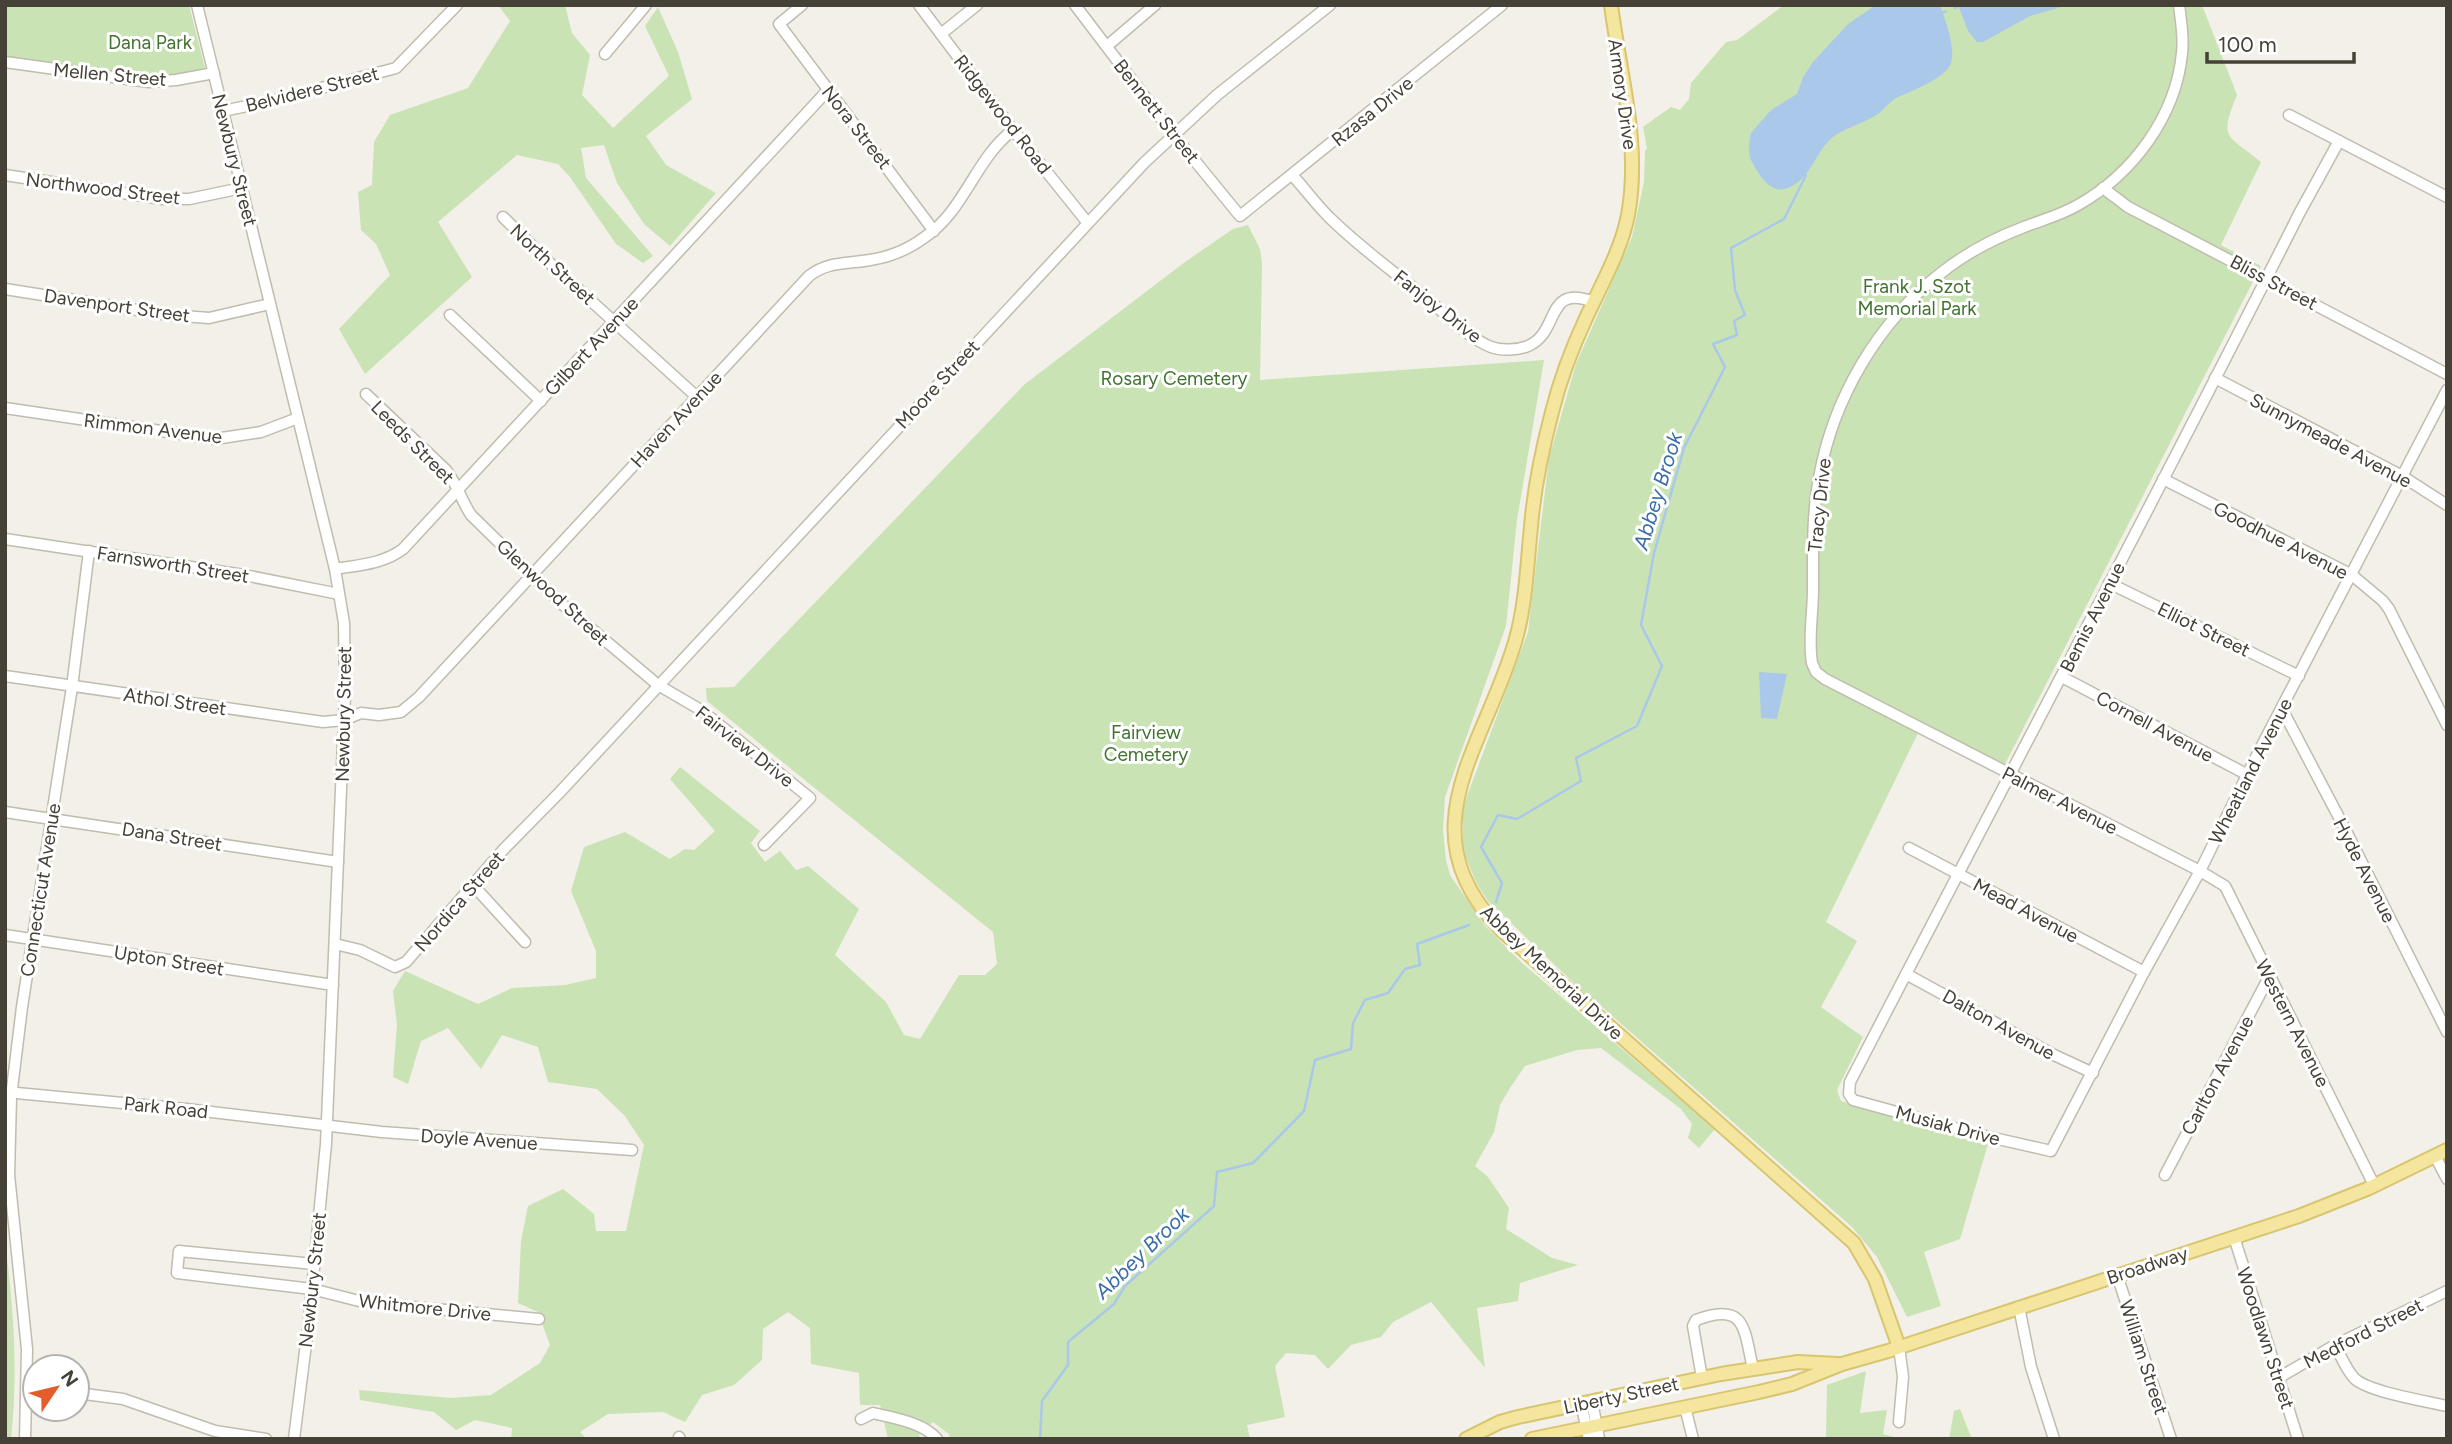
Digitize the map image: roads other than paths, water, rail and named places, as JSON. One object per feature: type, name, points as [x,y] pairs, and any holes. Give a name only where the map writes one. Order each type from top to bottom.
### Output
[{"type":"main road","name":"Armory Drive","points":[[1594,302],[1624,231],[1632,173],[1628,105],[1611,5]]},
{"type":"main road","name":"Abbey Memorial Drive","points":[[1594,302],[1567,364],[1545,439],[1534,497],[1520,621],[1510,658],[1459,792],[1454,829],[1457,855],[1474,899],[1501,930],[1854,1243],[1875,1279],[1899,1347]]},
{"type":"main road","name":"Broadway","points":[[1807,1378],[1842,1364],[2299,1216],[2441,1153]]},
{"type":"main road","name":"Broadway","points":[[1780,1365],[1798,1362],[1842,1364]]},
{"type":"main road","name":"Liberty Street","points":[[1466,1439],[1500,1422],[1702,1378],[1780,1365]]},
{"type":"main road","name":"Liberty Street","points":[[1532,1439],[1590,1430],[1759,1392],[1807,1378]]},
{"type":"street","name":"Newbury Street","points":[[197,5],[335,569],[344,623],[344,720],[327,1125],[312,1289],[294,1439]]},
{"type":"street","name":"Belvidere Street","points":[[223,111],[280,99],[396,68],[457,5]]},
{"type":"street","points":[[605,54],[646,5]]},
{"type":"street","name":"Nora Street","points":[[802,5],[779,24],[934,231]]},
{"type":"street","name":"Ridgewood Road","points":[[919,5],[1013,130],[1087,222]]},
{"type":"street","points":[[941,34],[977,5]]},
{"type":"street","name":"Bennett Street","points":[[1075,5],[1173,134],[1240,216]]},
{"type":"street","points":[[1107,46],[1155,5]]},
{"type":"street","name":"Moore Street","points":[[567,785],[1087,222],[1173,134],[1329,5]]},
{"type":"street","name":"Rzasa Drive","points":[[1240,216],[1502,5]]},
{"type":"street","name":"Tracy Drive","points":[[1919,728],[1825,679],[1816,672],[1812,663],[1815,506],[1818,480],[1830,434],[1845,394],[1867,355],[1896,317],[1925,286],[1978,248],[2078,205],[2127,168],[2143,149],[2168,106],[2182,53],[2179,5]]},
{"type":"street","name":"Mellen Street","points":[[5,62],[149,82],[214,73]]},
{"type":"street","name":"Gilbert Avenue","points":[[335,569],[377,562],[394,556],[459,490],[828,90]]},
{"type":"street","points":[[2289,115],[2447,197]]},
{"type":"street","name":"Haven Avenue","points":[[344,720],[361,713],[379,715],[401,712],[419,697],[814,272],[836,264],[885,257],[934,231],[958,204],[988,153],[1013,130]]},
{"type":"street","name":"Bemis Avenue","points":[[1849,1094],[1850,1082],[2339,141]]},
{"type":"street","name":"Northwood Street","points":[[5,175],[162,198],[189,199],[242,188]]},
{"type":"street","name":"Fanjoy Drive","points":[[1293,176],[1331,220],[1446,314],[1490,346],[1507,349],[1530,345],[1544,333],[1563,299],[1575,296],[1594,302]]},
{"type":"street","name":"Bliss Street","points":[[2103,188],[2128,207],[2447,374]]},
{"type":"street","name":"North Street","points":[[503,217],[697,397]]},
{"type":"street","name":"Davenport Street","points":[[5,289],[169,315],[209,318],[270,304]]},
{"type":"street","points":[[450,315],[541,401]]},
{"type":"street","name":"Sunnymeade Avenue","points":[[2215,378],[2402,477],[2447,505]]},
{"type":"street","name":"Wheatland Avenue","points":[[2051,1151],[2200,871],[2447,390]]},
{"type":"street","name":"Leeds Street","points":[[366,394],[446,470],[459,490]]},
{"type":"street","name":"Rimmon Avenue","points":[[5,408],[215,439],[261,432],[298,418]]},
{"type":"street","name":"Goodhue Avenue","points":[[2163,480],[2352,575],[2383,601],[2447,725]]},
{"type":"street","name":"Glenwood Street","points":[[459,490],[464,505],[471,514],[532,575],[657,685]]},
{"type":"street","name":"Farnsworth Street","points":[[5,539],[244,575],[339,594]]},
{"type":"street","name":"Connecticut Avenue","points":[[27,1353],[9,1175],[8,1092],[72,687],[89,551]]},
{"type":"street","name":"Elliot Street","points":[[2109,583],[2299,676]]},
{"type":"street","name":"Athol Street","points":[[5,676],[323,722],[344,720]]},
{"type":"street","name":"Cornell Avenue","points":[[2062,677],[2248,775]]},
{"type":"street","name":"Fairview Drive","points":[[657,685],[701,710],[810,798],[764,845]]},
{"type":"street","name":"Hyde Avenue","points":[[2281,709],[2447,1032]]},
{"type":"street","name":"Palmer Avenue","points":[[1919,728],[2200,871]]},
{"type":"street","name":"Nordica Street","points":[[335,944],[360,950],[395,967],[406,962],[503,850],[567,785]]},
{"type":"street","name":"Dana Street","points":[[5,812],[338,862]]},
{"type":"street","name":"Mead Avenue","points":[[1909,848],[2144,972]]},
{"type":"street","name":"Western Avenue","points":[[2200,871],[2225,886],[2374,1185]]},
{"type":"street","points":[[473,885],[524,942]]},
{"type":"street","name":"Upton Street","points":[[5,934],[333,985]]},
{"type":"street","name":"Dalton Avenue","points":[[1906,974],[2054,1055],[2093,1073]]},
{"type":"street","name":"Carlton Avenue","points":[[2165,1175],[2270,975]]},
{"type":"street","name":"Park Road","points":[[8,1092],[327,1125]]},
{"type":"street","name":"Musiak Drive","points":[[1849,1094],[1853,1100],[1861,1103],[2051,1151]]},
{"type":"street","name":"Doyle Avenue","points":[[327,1125],[492,1141],[632,1150]]},
{"type":"street","points":[[2441,1153],[2447,1178]]},
{"type":"street","name":"Woodlawn Street","points":[[2234,1237],[2298,1439]]},
{"type":"street","name":"Whitmore Drive","points":[[314,1264],[179,1251],[177,1273],[312,1289],[363,1302],[539,1319]]},
{"type":"street","name":"William Street","points":[[2117,1275],[2171,1439]]},
{"type":"street","name":"Medford Street","points":[[2280,1377],[2335,1345],[2447,1291]]},
{"type":"street","points":[[2019,1307],[2031,1367],[2054,1439]]},
{"type":"street","points":[[1702,1378],[1694,1341],[1694,1324],[1696,1320],[1723,1313],[1736,1317],[1743,1327],[1753,1369]]},
{"type":"street","points":[[2335,1345],[2352,1376],[2358,1381],[2374,1388],[2447,1406]]},
{"type":"street","points":[[1899,1347],[1903,1377],[1899,1422]]},
{"type":"street","points":[[91,1395],[123,1399],[215,1431],[266,1439]]},
{"type":"street","points":[[1586,1402],[1590,1430],[1599,1439]]},
{"type":"street","points":[[1685,1407],[1693,1439]]},
{"type":"street","points":[[861,1419],[873,1412],[911,1424],[933,1434],[937,1439]]},
{"type":"water","points":[[1876,5],[1940,5],[1951,42],[1952,57],[1948,69],[1920,88],[1898,97],[1877,115],[1831,139],[1795,185],[1785,189],[1774,188],[1764,181],[1751,160],[1751,133],[1771,110],[1797,94],[1803,77],[1813,62],[1848,24]]},
{"type":"water","points":[[1958,5],[2068,5],[2030,16],[1983,42],[1977,42],[1968,31]]},
{"type":"water","points":[[1759,672],[1787,674],[1777,719],[1761,718]]},
{"type":"waterway","name":"Abbey Brook","points":[[1955,8],[1959,5]]},
{"type":"waterway","name":"Abbey Brook","points":[[1939,15],[1946,11]]},
{"type":"waterway","name":"Abbey Brook","points":[[1496,902],[1502,883],[1481,847],[1498,815],[1517,819],[1581,781],[1576,758],[1637,726],[1662,666],[1641,625],[1654,553],[1684,448],[1725,367],[1713,344],[1737,335],[1734,321],[1745,315],[1735,290],[1731,248],[1784,219],[1806,175]]},
{"type":"waterway","name":"Abbey Brook","points":[[1040,1439],[1042,1401],[1068,1365],[1068,1342],[1114,1304],[1125,1286],[1214,1206],[1217,1172],[1253,1163],[1304,1111],[1315,1060],[1351,1049],[1353,1023],[1365,1000],[1388,993],[1405,969],[1420,965],[1417,944],[1469,925]]},
{"type":"park label","name":"Dana Park","points":[[150,42]]},
{"type":"park label","name":"Frank J. Szot Memorial Park","points":[[1917,297]]},
{"type":"park label","name":"Rosary Cemetery","points":[[1174,378]]},
{"type":"park label","name":"Fairview Cemetery","points":[[1146,743]]}]
